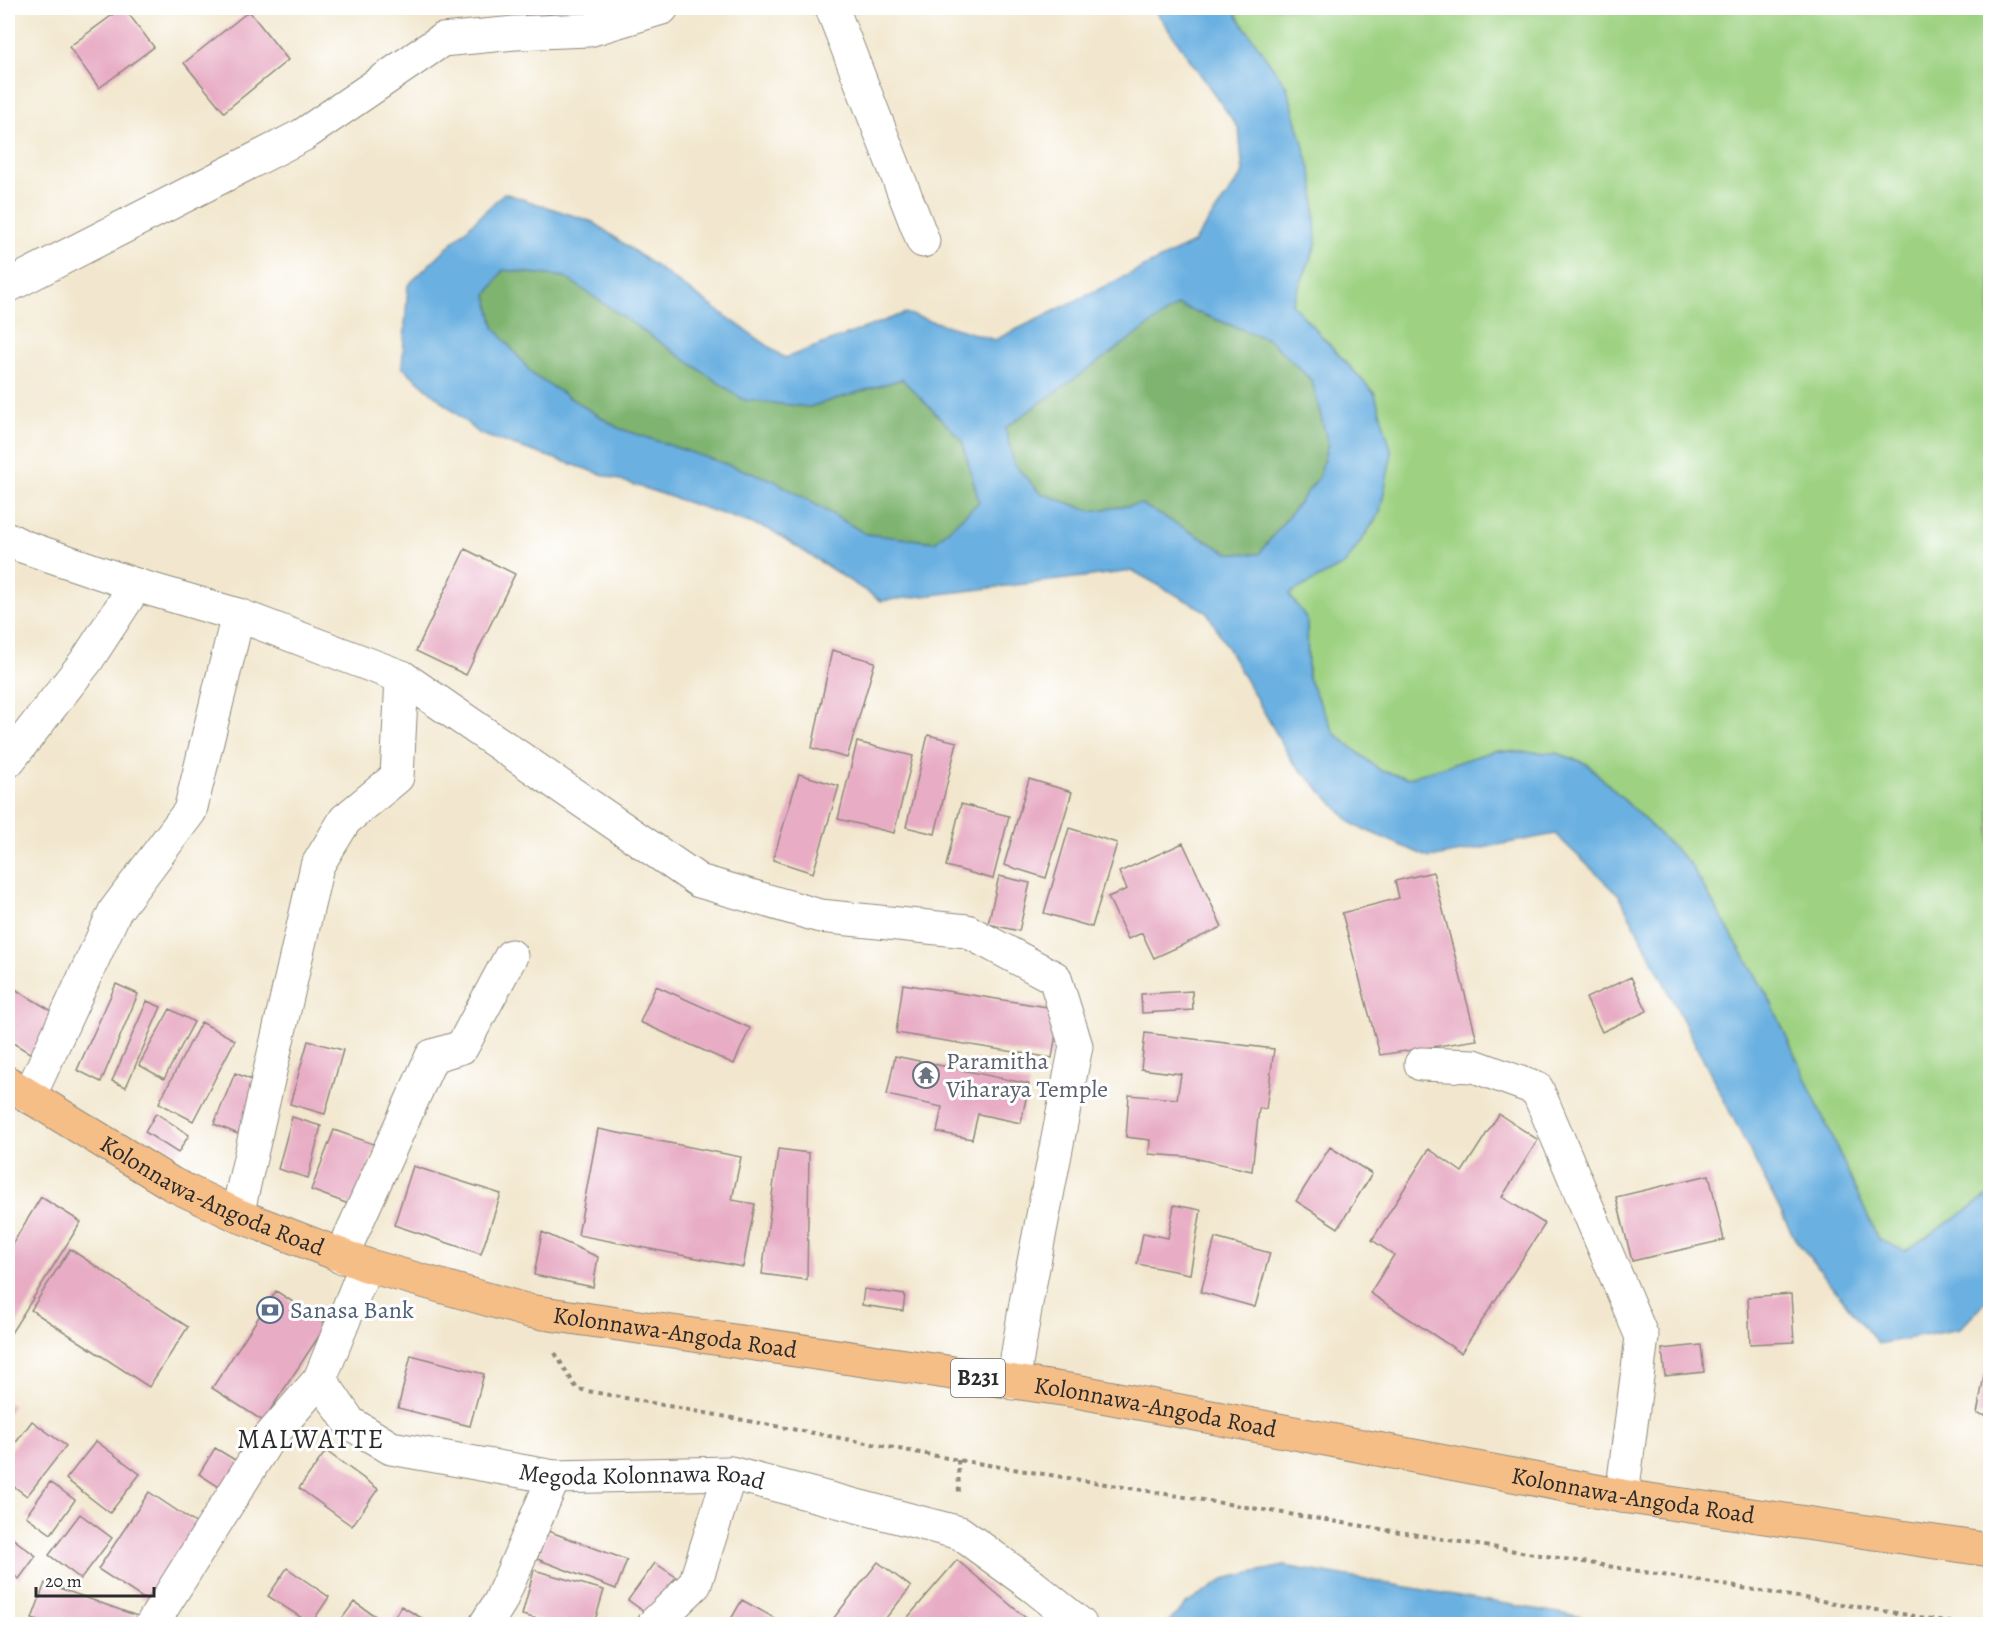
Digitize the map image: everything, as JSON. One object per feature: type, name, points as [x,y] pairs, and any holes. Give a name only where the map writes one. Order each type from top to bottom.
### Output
[{"type":"main road","name":"Kolonnawa-Angoda Road","points":[[18,1090],[172,1184],[237,1215],[353,1261],[529,1311],[1076,1391],[1622,1497],[1990,1550]]},
{"type":"street","points":[[8,286],[303,135],[442,40],[509,20],[589,30],[662,8]]},
{"type":"street","points":[[807,8],[816,13],[830,8],[923,241]]},
{"type":"street","points":[[8,539],[22,546],[136,585],[238,615],[402,677],[699,881],[820,916],[968,931],[1055,978],[1076,1046],[1026,1303],[1013,1383]]},
{"type":"street","points":[[8,761],[87,660],[136,585]]},
{"type":"street","points":[[18,1090],[115,911],[190,811],[238,615]]},
{"type":"street","points":[[237,1215],[317,866],[345,820],[397,777],[402,677]]},
{"type":"street","points":[[152,1624],[268,1438],[320,1379],[353,1261],[432,1056],[462,1047],[511,956]]},
{"type":"street","points":[[1421,1064],[1474,1066],[1537,1089],[1642,1337],[1622,1497]]},
{"type":"street","name":"Megoda Kolonnawa Road","points":[[320,1379],[351,1423],[392,1448],[554,1478],[730,1473],[960,1533],[1033,1586],[1080,1624]]},
{"type":"street","points":[[654,1624],[695,1584],[730,1473]]},
{"type":"street","points":[[486,1624],[500,1602],[554,1478]]},
{"type":"path","points":[[529,1311],[577,1389],[958,1460],[1963,1624]]},
{"type":"green space","points":[[1236,8],[1990,8],[1990,1195],[1904,1252],[1878,1239],[1770,1000],[1690,864],[1587,764],[1557,753],[1494,751],[1408,778],[1381,771],[1334,733],[1308,678],[1307,619],[1288,594],[1345,564],[1380,513],[1375,394],[1292,304],[1316,245]]},
{"type":"green space","points":[[503,270],[565,277],[744,400],[809,407],[902,379],[962,440],[979,502],[935,542],[866,534],[773,480],[618,428],[533,375],[494,327],[487,295]]},
{"type":"green space","points":[[1178,305],[1270,340],[1312,381],[1328,444],[1319,477],[1259,554],[1228,553],[1141,504],[1091,511],[1040,493],[1014,464],[1005,428]]},
{"type":"water","points":[[1159,8],[1236,8],[1237,16],[1287,87],[1314,183],[1316,245],[1292,304],[1375,394],[1392,453],[1380,513],[1345,564],[1289,594],[1307,619],[1308,678],[1334,733],[1381,771],[1408,778],[1494,751],[1557,753],[1587,764],[1690,864],[1770,1000],[1878,1239],[1905,1251],[1990,1195],[1990,1297],[1960,1329],[1878,1344],[1795,1239],[1619,895],[1555,834],[1430,858],[1354,825],[1292,761],[1207,612],[1133,571],[881,601],[771,530],[480,434],[402,367],[408,285],[504,193],[593,222],[785,358],[905,313],[995,340],[1193,243],[1243,173],[1239,129],[1157,13]],"holes":[[[503,270],[565,277],[744,400],[809,407],[902,379],[962,440],[979,502],[935,542],[866,534],[773,480],[618,428],[533,375],[494,327],[487,295]],[[1178,305],[1270,340],[1312,381],[1328,444],[1319,477],[1259,554],[1228,553],[1141,504],[1091,511],[1040,493],[1014,464],[1005,428]]]},
{"type":"water","points":[[1284,1566],[1623,1624],[1167,1624],[1186,1604],[1227,1578]]},
{"type":"building","points":[[122,8],[154,47],[99,88],[69,47]]},
{"type":"building","points":[[521,8],[561,8],[529,23]]},
{"type":"building","points":[[249,11],[288,60],[224,112],[184,63]]},
{"type":"building","points":[[465,549],[515,574],[466,675],[416,651]]},
{"type":"building","points":[[832,650],[875,662],[847,758],[812,748]]},
{"type":"building","points":[[928,735],[957,742],[935,834],[906,827]]},
{"type":"building","points":[[857,742],[913,756],[894,833],[838,819]]},
{"type":"building","points":[[799,774],[839,786],[813,873],[773,860]]},
{"type":"building","points":[[1029,779],[1072,792],[1046,878],[1004,865]]},
{"type":"building","points":[[961,804],[1009,816],[993,879],[946,866]]},
{"type":"building","points":[[1069,828],[1117,843],[1092,927],[1044,913]]},
{"type":"building","points":[[1183,843],[1222,927],[1154,958],[1142,933],[1128,939],[1108,897],[1127,889],[1119,872]]},
{"type":"building","points":[[1433,872],[1477,1040],[1380,1055],[1342,913],[1399,898],[1395,881]]},
{"type":"building","points":[[999,876],[1030,883],[1019,931],[988,924]]},
{"type":"building","points":[[1631,977],[1647,1011],[1602,1032],[1586,998]]},
{"type":"building","points":[[116,984],[138,994],[101,1082],[77,1070]]},
{"type":"building","points":[[903,984],[1060,1009],[1052,1058],[896,1033]]},
{"type":"building","points":[[8,985],[57,1014],[33,1055],[8,1040]]},
{"type":"building","points":[[656,986],[750,1028],[734,1064],[640,1022]]},
{"type":"building","points":[[1192,991],[1193,1010],[1142,1013],[1141,994]]},
{"type":"building","points":[[147,1001],[161,1007],[126,1087],[112,1081]]},
{"type":"building","points":[[170,1009],[194,1022],[164,1079],[139,1065]]},
{"type":"building","points":[[201,1022],[235,1040],[193,1121],[159,1103]]},
{"type":"building","points":[[1145,1033],[1274,1049],[1266,1109],[1259,1108],[1252,1171],[1189,1157],[1149,1154],[1150,1140],[1126,1137],[1129,1095],[1177,1099],[1181,1074],[1141,1069]]},
{"type":"building","points":[[308,1041],[343,1050],[325,1114],[290,1104]]},
{"type":"building","points":[[895,1056],[1029,1084],[1021,1123],[978,1114],[972,1139],[937,1132],[942,1107],[887,1095]]},
{"type":"building","points":[[235,1073],[259,1083],[238,1134],[214,1124]]},
{"type":"building","points":[[156,1113],[189,1135],[178,1153],[145,1132]]},
{"type":"building","points":[[1499,1114],[1538,1140],[1502,1197],[1545,1224],[1461,1353],[1370,1293],[1394,1255],[1372,1240],[1429,1149],[1462,1172]]},
{"type":"building","points":[[292,1117],[321,1126],[308,1178],[278,1169]]},
{"type":"building","points":[[598,1129],[741,1157],[732,1200],[755,1204],[743,1267],[578,1235]]},
{"type":"building","points":[[334,1130],[376,1145],[354,1206],[311,1190]]},
{"type":"building","points":[[1330,1147],[1372,1174],[1338,1228],[1296,1201]]},
{"type":"building","points":[[778,1149],[809,1153],[807,1280],[762,1274]]},
{"type":"building","points":[[413,1166],[501,1194],[481,1254],[394,1225]]},
{"type":"building","points":[[1709,1175],[1724,1240],[1632,1261],[1616,1197]]},
{"type":"building","points":[[41,1197],[81,1222],[8,1338],[8,1251]]},
{"type":"building","points":[[1174,1205],[1201,1210],[1190,1274],[1137,1264],[1143,1233],[1168,1238]]},
{"type":"building","points":[[542,1232],[598,1257],[593,1287],[534,1275]]},
{"type":"building","points":[[1215,1238],[1270,1253],[1255,1307],[1201,1292]]},
{"type":"building","points":[[70,1249],[188,1327],[149,1387],[31,1310]]},
{"type":"building","points":[[864,1289],[905,1295],[903,1311],[862,1305]]},
{"type":"building","points":[[276,1291],[327,1324],[263,1421],[212,1388]]},
{"type":"building","points":[[1791,1294],[1794,1342],[1750,1344],[1748,1297]]},
{"type":"building","points":[[1701,1345],[1704,1372],[1665,1376],[1662,1349]]},
{"type":"building","points":[[411,1355],[484,1374],[470,1426],[398,1408]]},
{"type":"building","points":[[1985,1370],[1990,1371],[1990,1416],[1977,1414]]},
{"type":"building","points":[[8,1402],[13,1406],[8,1414]]},
{"type":"building","points":[[32,1421],[66,1446],[27,1496],[8,1482],[8,1453]]},
{"type":"building","points":[[96,1441],[140,1474],[110,1513],[66,1479]]},
{"type":"building","points":[[215,1448],[242,1464],[225,1491],[199,1474]]},
{"type":"building","points":[[326,1451],[378,1489],[352,1526],[299,1488]]},
{"type":"building","points":[[50,1482],[75,1500],[51,1534],[26,1516]]},
{"type":"building","points":[[149,1492],[203,1528],[153,1605],[98,1569]]},
{"type":"building","points":[[80,1514],[112,1538],[81,1579],[49,1555]]},
{"type":"building","points":[[548,1531],[627,1560],[616,1589],[537,1559]]},
{"type":"building","points":[[8,1535],[36,1556],[19,1579],[8,1571]]},
{"type":"building","points":[[957,1560],[1033,1624],[902,1624]]},
{"type":"building","points":[[878,1562],[911,1587],[881,1624],[829,1624]]},
{"type":"building","points":[[655,1563],[676,1577],[649,1615],[628,1600]]},
{"type":"building","points":[[287,1568],[329,1597],[311,1624],[268,1596]]},
{"type":"building","points":[[534,1570],[604,1590],[594,1624],[557,1624],[522,1615]]},
{"type":"building","points":[[45,1583],[140,1617],[137,1624],[48,1624],[32,1619]]},
{"type":"building","points":[[742,1600],[785,1624],[728,1624]]},
{"type":"building","points":[[354,1602],[383,1621],[381,1624],[338,1624]]},
{"type":"building","points":[[401,1606],[432,1624],[390,1624]]},
{"type":"place","name":"Paramitha Viharaya Temple","points":[[926,1075]]},
{"type":"place","name":"Sanasa Bank","points":[[270,1310]]},
{"type":"district","name":"MALWATTE","points":[[311,1439]]}]
